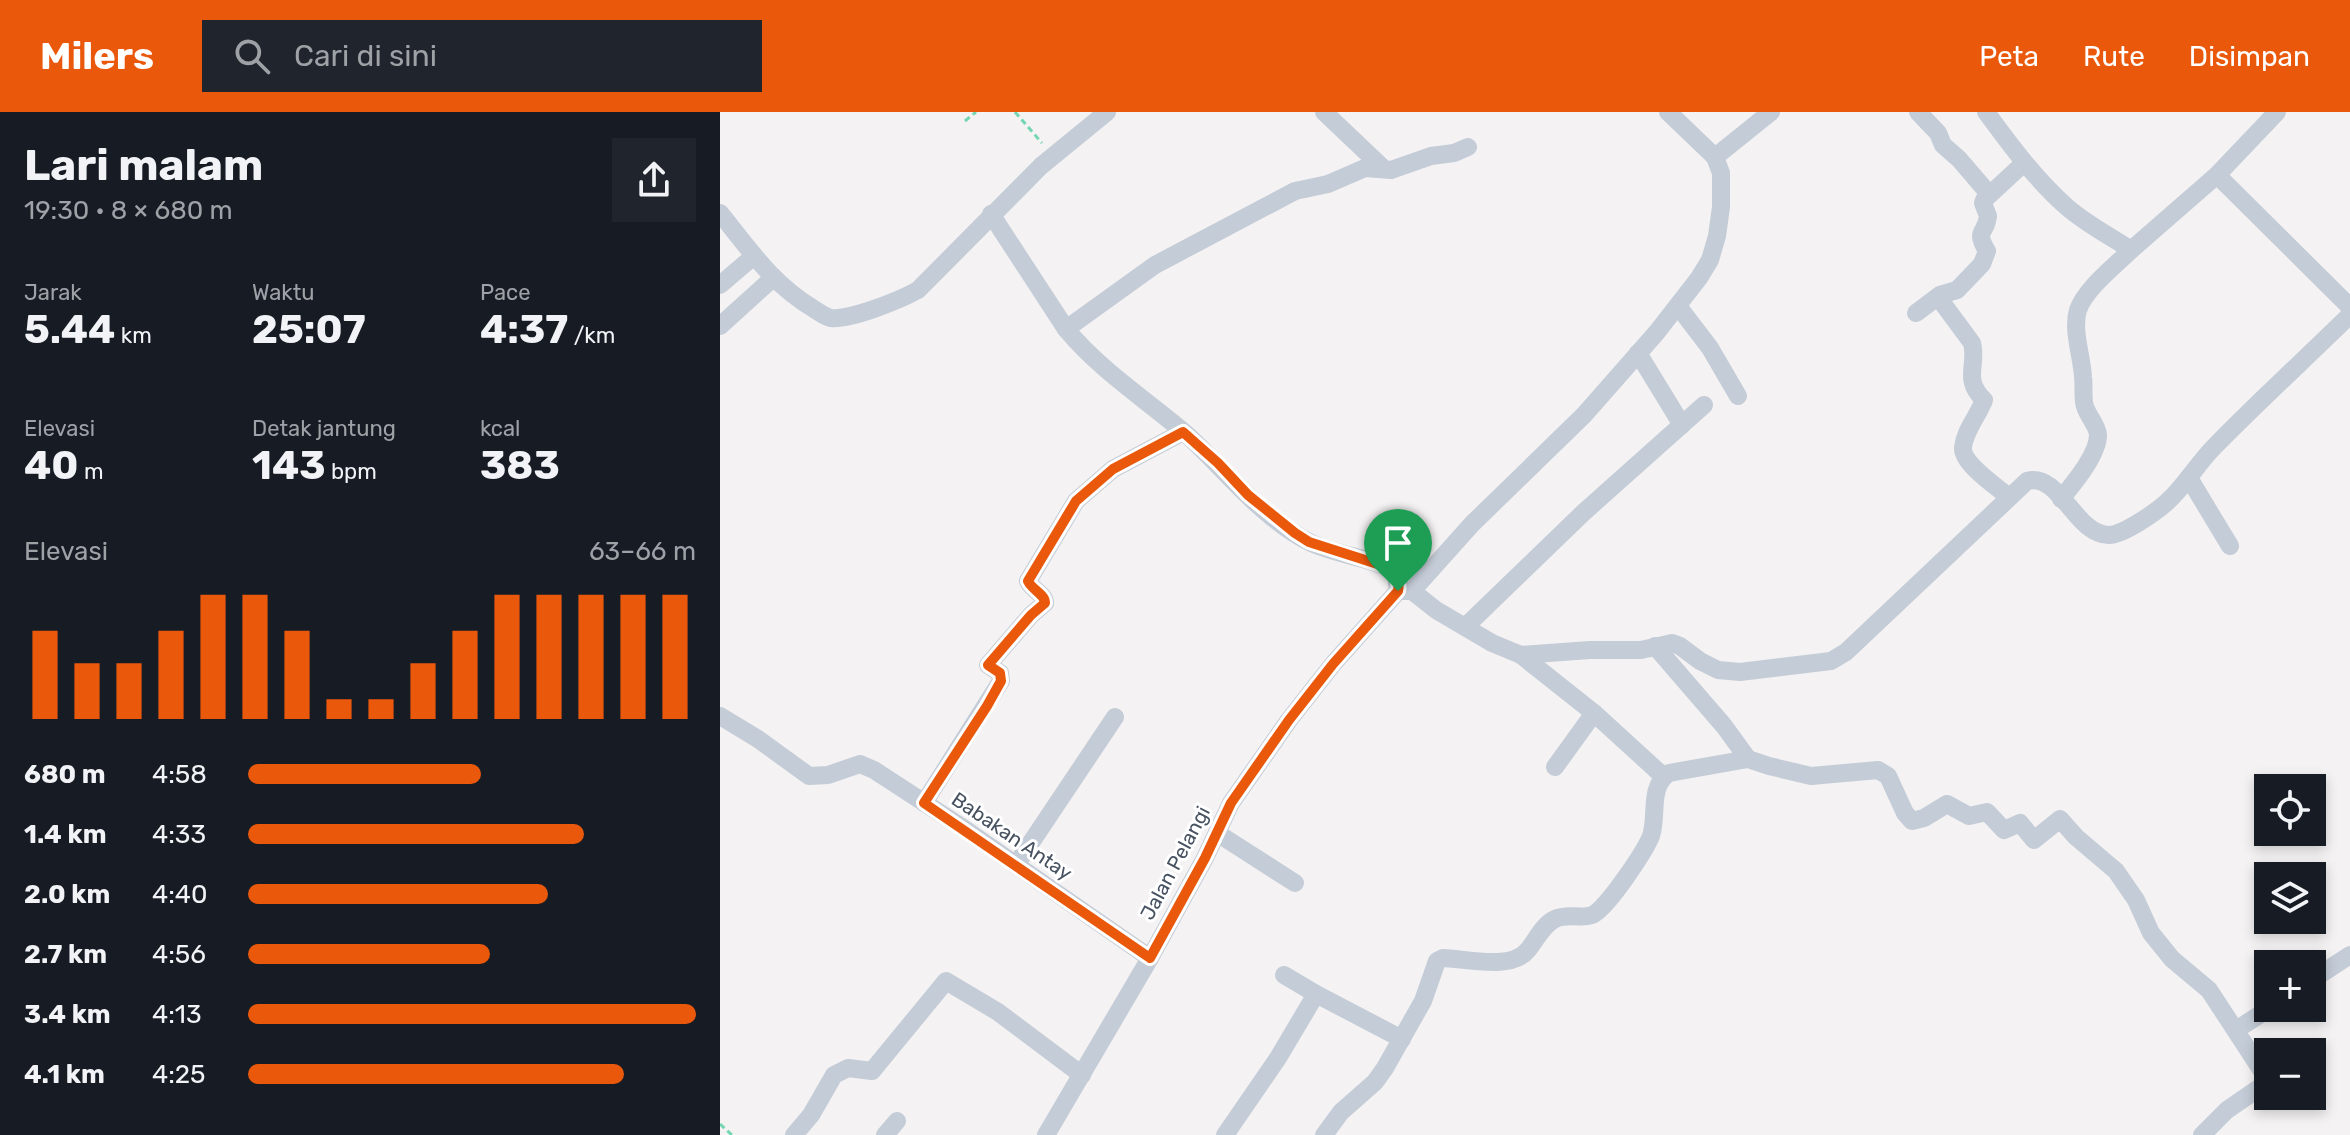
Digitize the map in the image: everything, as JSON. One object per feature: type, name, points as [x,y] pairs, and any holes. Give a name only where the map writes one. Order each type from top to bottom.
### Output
[{"type":"street","points":[[1324,112],[1384,169]]},
{"type":"street","points":[[1668,112],[1715,157],[1771,112]]},
{"type":"street","points":[[1918,112],[1938,133],[1943,145],[1989,194]]},
{"type":"street","points":[[1986,112],[2024,163],[2067,207],[2131,250]]},
{"type":"street","points":[[2061,499],[2093,454],[2098,432],[2083,401],[2084,378],[2077,326],[2079,309],[2103,276],[2217,175],[2277,112]]},
{"type":"street","points":[[720,213],[773,278],[801,301],[829,318],[850,315],[900,300],[918,290],[991,214],[1097,115]]},
{"type":"street","points":[[1066,329],[1155,265],[1295,191],[1328,184],[1365,168],[1398,168],[1468,147]]},
{"type":"street","name":"Jalan Pelangi","points":[[1046,1135],[1150,958],[1231,803],[1289,720],[1333,664],[1584,415],[1678,306],[1710,260],[1721,207],[1721,173],[1715,157]]},
{"type":"street","points":[[1916,313],[1938,297],[1957,290],[1982,264],[1987,251],[1980,237],[1988,222],[1983,203],[2024,163]]},
{"type":"street","points":[[2217,175],[2350,307]]},
{"type":"street","points":[[991,214],[1079,344],[1108,372],[1183,432],[1276,520],[1309,542],[1390,568],[1405,591],[1492,643],[1521,655],[1594,713],[1663,776]]},
{"type":"street","points":[[720,285],[754,256]]},
{"type":"street","points":[[720,326],[773,278]]},
{"type":"street","points":[[1938,297],[1972,343],[1971,379],[1978,395],[1984,400],[1962,451],[1977,471],[2009,497]]},
{"type":"street","points":[[1678,306],[1710,348],[1738,396]]},
{"type":"street","points":[[1521,655],[1641,650],[1676,644],[1707,665],[1729,671],[1831,661],[1864,637],[2027,481],[2033,479],[2049,484],[2090,529],[2101,534],[2118,534],[2165,504],[2211,449],[2350,315]]},
{"type":"street","points":[[1638,353],[1682,425]]},
{"type":"street","points":[[1465,627],[1583,513],[1704,405]]},
{"type":"street","points":[[924,803],[1001,681],[1000,673],[988,665],[1045,603],[1044,597],[1028,581],[1076,501],[1113,469],[1183,432]]},
{"type":"street","points":[[2189,478],[2230,546]]},
{"type":"street","points":[[1655,646],[1724,726],[1748,759]]},
{"type":"street","points":[[1555,767],[1594,713]]},
{"type":"street","name":"Babakan Antay","points":[[720,716],[809,776],[828,775],[850,766],[866,766],[1150,958]]},
{"type":"street","points":[[1016,865],[1115,717]]},
{"type":"street","points":[[1324,1135],[1341,1112],[1375,1082],[1423,1001],[1437,961],[1443,958],[1514,961],[1527,951],[1553,920],[1588,916],[1601,909],[1649,841],[1658,787],[1663,776],[1748,759],[1811,776],[1882,771],[1888,776],[1905,813],[1912,821],[1924,818],[1947,804],[1969,816],[1987,812],[2004,830],[2020,823],[2034,840],[2060,819],[2116,871],[2160,945],[2209,990],[2262,1071],[2264,1083],[2227,1110],[2202,1135]]},
{"type":"street","points":[[1217,833],[1295,883]]},
{"type":"street","points":[[2326,971],[2350,955]]},
{"type":"street","points":[[1284,975],[1402,1039]]},
{"type":"street","points":[[794,1135],[811,1115],[834,1075],[848,1068],[872,1071],[946,981],[998,1012],[1082,1075]]},
{"type":"street","points":[[1225,1135],[1278,1058],[1316,994]]},
{"type":"street","points":[[2236,1030],[2254,1018]]},
{"type":"path","points":[[965,121],[976,112]]},
{"type":"path","points":[[1015,112],[1052,155]]},
{"type":"path","points":[[720,1124],[732,1135]]},
{"type":"route","points":[[1183,432],[1276,520],[1309,542],[1390,568],[1396,574],[1398,591],[1333,664],[1231,803],[1205,858],[1150,958],[924,803],[1001,681],[1000,673],[988,665],[1031,615],[1044,605],[1044,597],[1028,581],[1076,501],[1113,469],[1183,432]]}]
